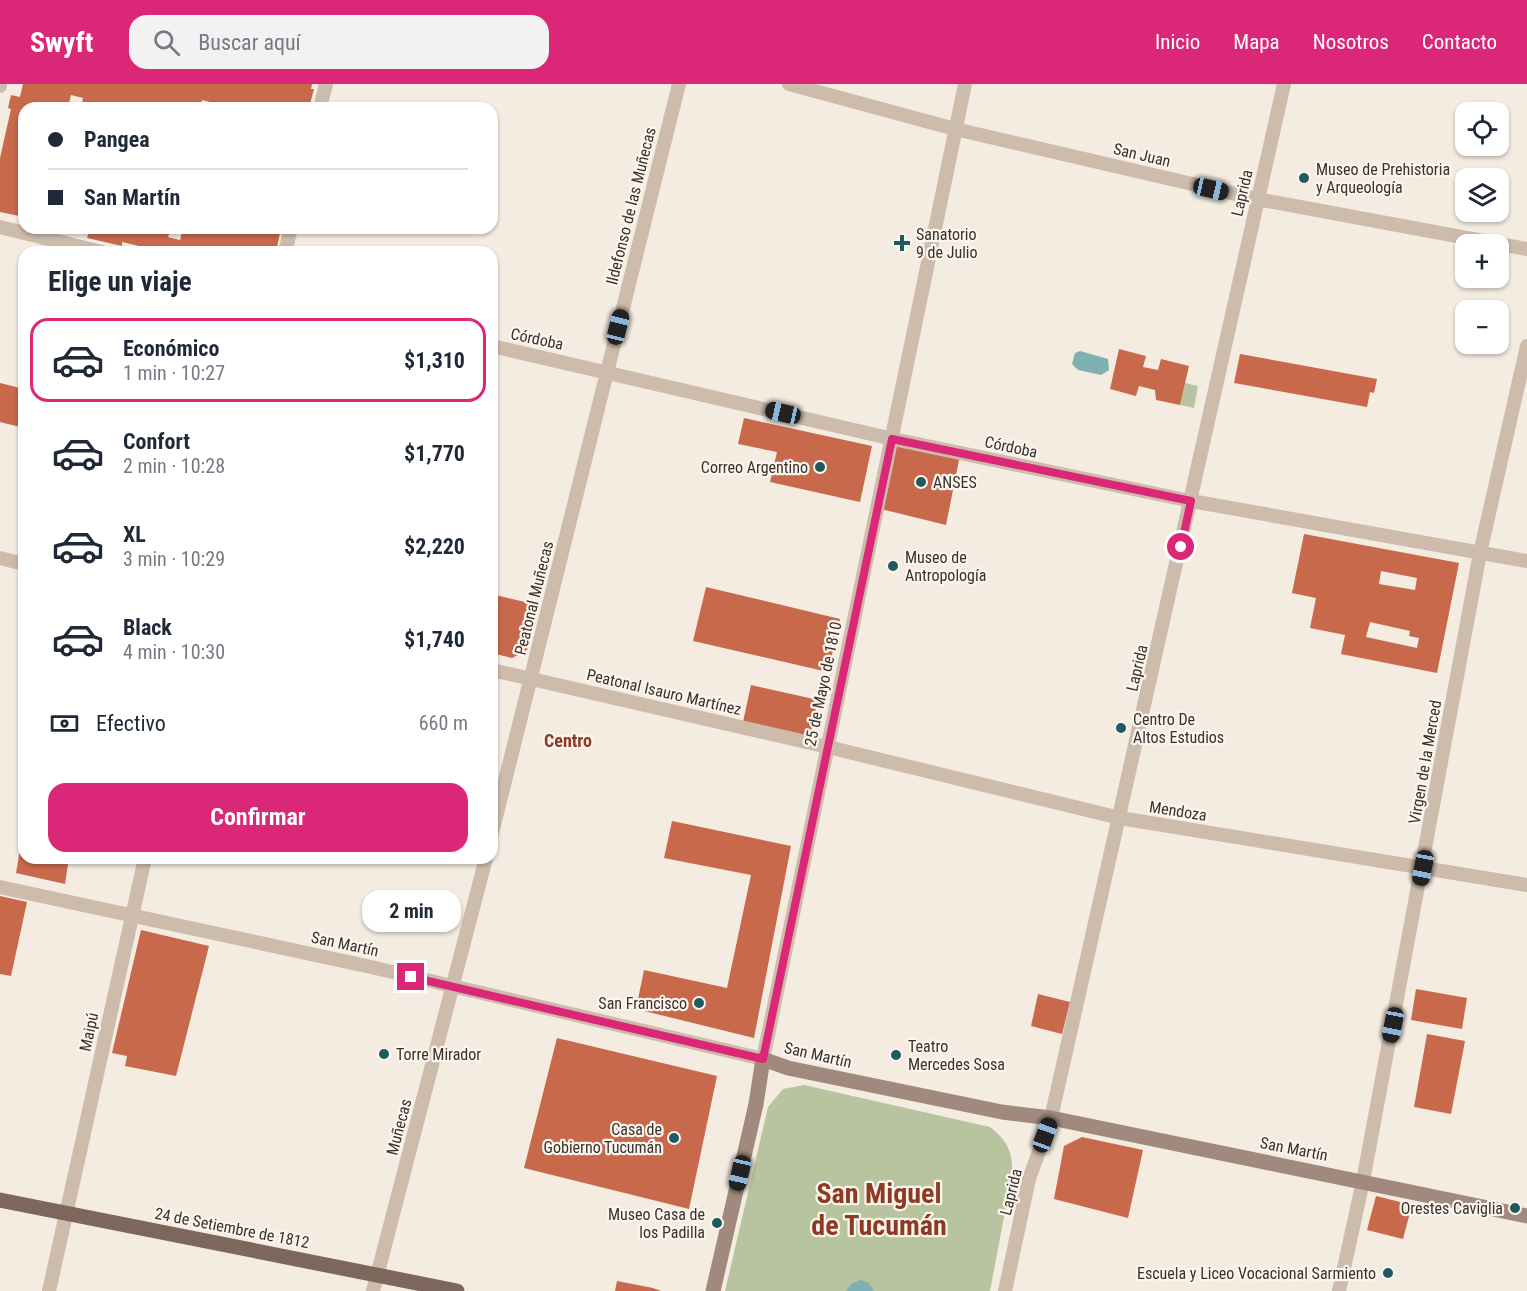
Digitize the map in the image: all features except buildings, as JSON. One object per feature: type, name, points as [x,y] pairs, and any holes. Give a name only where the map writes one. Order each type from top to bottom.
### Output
[{"type":"main road","name":"San Martín","points":[[763,1059],[788,1068],[1002,1112],[1051,1118],[1527,1216]]},
{"type":"main road","name":"25 de Mayo de 1810","points":[[713,1291],[756,1104],[763,1059]]},
{"type":"main road","name":"24 de Setiembre de 1812","points":[[0,1200],[457,1291]]},
{"type":"street","points":[[322,102],[326,84]]},
{"type":"street","name":"Ildefonso de las Muñecas","points":[[607,371],[679,84]]},
{"type":"street","name":"San Juan","points":[[789,84],[955,129],[1257,199],[1527,249]]},
{"type":"street","name":"25 de Mayo de 1810","points":[[763,1059],[965,84]]},
{"type":"street","name":"Laprida","points":[[1005,1291],[1029,1179],[1051,1118],[1284,84]]},
{"type":"street","points":[[0,227],[18,231]]},
{"type":"street","points":[[29,234],[78,246]]},
{"type":"street","name":"Virgen de la Merced","points":[[1340,1291],[1364,1181],[1480,553],[1527,346]]},
{"type":"street","name":"Córdoba","points":[[498,347],[892,439],[1191,501],[1527,561]]},
{"type":"street","name":"Peatonal Muñecas","points":[[498,809],[607,371]]},
{"type":"street","points":[[0,558],[18,562]]},
{"type":"street","name":"Peatonal Isauro Martínez","points":[[498,671],[828,747]]},
{"type":"street","name":"Mendoza","points":[[828,747],[1120,818],[1527,885]]},
{"type":"street","name":"Maipú","points":[[49,1291],[144,864]]},
{"type":"street","points":[[452,988],[484,864]]},
{"type":"street","name":"San Martín","points":[[0,887],[371,967],[452,988],[763,1059]]},
{"type":"street","name":"Muñecas","points":[[373,1291],[452,988]]},
{"type":"green space","points":[[1185,383],[1198,386],[1194,408],[1180,405]]},
{"type":"green space","points":[[804,1085],[990,1127],[1001,1137],[1012,1160],[1012,1175],[990,1291],[725,1291],[768,1107],[783,1089]]},
{"type":"water","points":[[1080,351],[1108,359],[1109,370],[1101,375],[1078,370],[1072,364],[1075,353]]},
{"type":"water","points":[[861,1280],[869,1283],[874,1291],[846,1291],[852,1283]]},
{"type":"place","name":"Museo de Prehistoria y Arqueología","points":[[1304,178]]},
{"type":"place","name":"Sanatorio 9 de Julio","points":[[902,243]]},
{"type":"place","name":"Correo Argentino","points":[[820,467]]},
{"type":"place","name":"ANSES","points":[[921,482]]},
{"type":"place","name":"Museo de Antropología","points":[[893,566]]},
{"type":"place","name":"Centro De Altos Estudios","points":[[1121,728]]},
{"type":"place","name":"San Francisco","points":[[699,1003]]},
{"type":"place","name":"Torre Mirador","points":[[384,1054]]},
{"type":"place","name":"Teatro Mercedes Sosa","points":[[896,1055]]},
{"type":"place","name":"Casa de Gobierno Tucumán","points":[[674,1138]]},
{"type":"place","name":"Orestes Caviglia","points":[[1515,1208]]},
{"type":"place","name":"Museo Casa de los Padilla","points":[[717,1223]]},
{"type":"place","name":"Escuela y Liceo Vocacional Sarmiento","points":[[1388,1273]]},
{"type":"district","name":"Centro","points":[[568,740]]},
{"type":"district","name":"San Miguel de Tucumán","points":[[879,1209]]},
{"type":"route","points":[[411,977],[763,1059],[892,439],[1191,501],[1181,547]]}]
